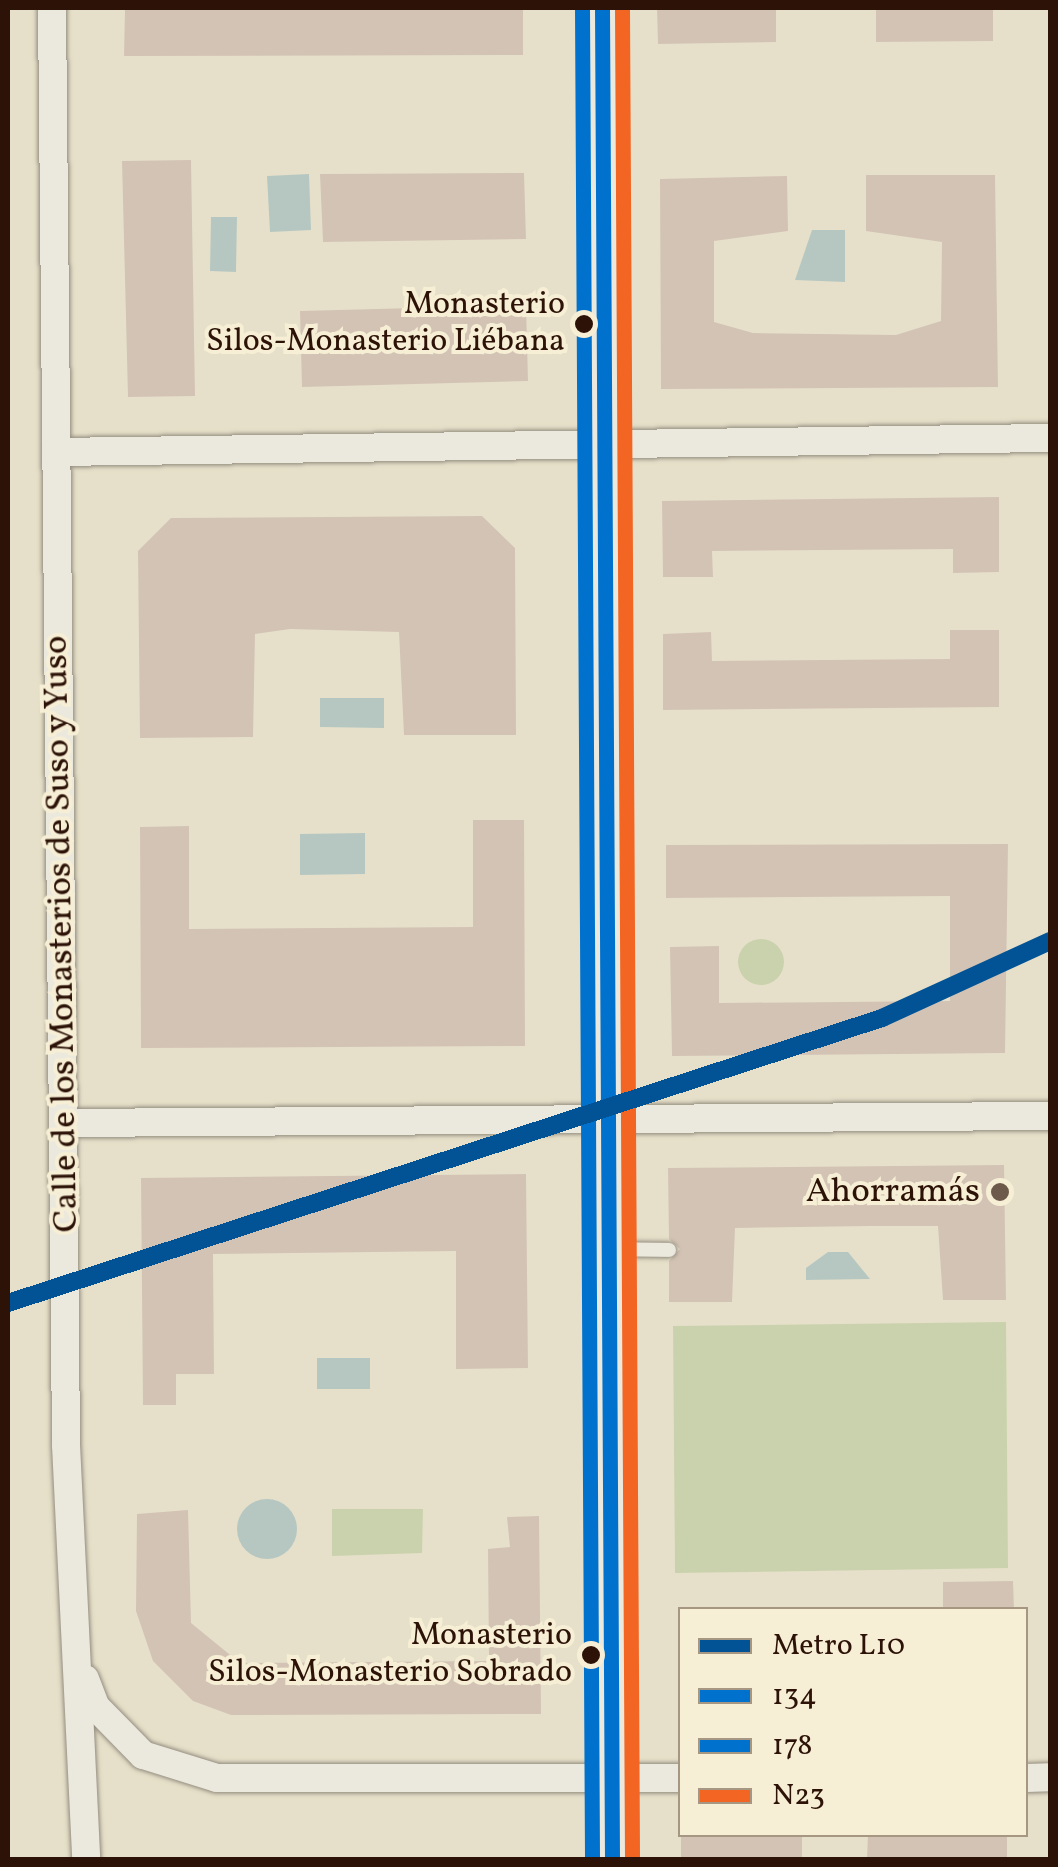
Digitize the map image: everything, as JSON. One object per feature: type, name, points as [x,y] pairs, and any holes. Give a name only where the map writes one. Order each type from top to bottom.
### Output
[{"type":"street","name":"Calle de los Monasterios de Suso y Yuso","points":[[52,8],[73,1650],[86,1860]]},
{"type":"street","points":[[602,8],[601,448],[612,1860]]},
{"type":"street","points":[[56,452],[601,448],[1050,438]]},
{"type":"street","points":[[66,1124],[1050,1116]]},
{"type":"street","points":[[73,1650],[96,1707],[143,1755],[216,1778],[678,1778]]},
{"type":"lane","points":[[607,1249],[669,1250]]},
{"type":"green space","points":[[761,939],[778,945],[784,962],[778,979],[761,985],[744,979],[738,962],[744,945]]},
{"type":"green space","points":[[1006,1322],[1008,1568],[675,1573],[673,1326]]},
{"type":"green space","points":[[332,1509],[423,1509],[422,1553],[332,1556]]},
{"type":"shaded area","points":[[309,174],[311,230],[270,232],[267,176]]},
{"type":"shaded area","points":[[211,217],[237,217],[236,272],[210,271]]},
{"type":"shaded area","points":[[812,230],[845,230],[845,282],[795,280]]},
{"type":"shaded area","points":[[320,698],[384,698],[384,728],[320,727]]},
{"type":"shaded area","points":[[365,833],[365,874],[300,875],[300,834]]},
{"type":"shaded area","points":[[828,1252],[848,1252],[870,1279],[806,1280],[806,1268]]},
{"type":"shaded area","points":[[317,1358],[370,1358],[370,1389],[317,1389]]},
{"type":"shaded area","points":[[267,1499],[288,1508],[297,1529],[288,1550],[267,1559],[246,1550],[237,1529],[246,1508]]},
{"type":"building","points":[[125,8],[523,8],[523,55],[124,56]]},
{"type":"building","points":[[657,8],[776,8],[776,42],[658,44]]},
{"type":"building","points":[[876,8],[993,8],[993,41],[876,42]]},
{"type":"building","points":[[191,160],[195,396],[128,397],[122,161]]},
{"type":"building","points":[[524,173],[526,239],[323,242],[320,174]]},
{"type":"building","points":[[866,175],[995,175],[998,387],[661,389],[660,179],[787,176],[788,231],[714,241],[714,322],[753,333],[896,335],[941,321],[942,242],[866,231]]},
{"type":"building","points":[[526,305],[528,381],[302,387],[300,311]]},
{"type":"building","points":[[999,497],[999,572],[953,573],[953,549],[712,551],[713,577],[663,577],[662,501]]},
{"type":"building","points":[[482,516],[515,548],[516,735],[404,735],[399,632],[290,629],[255,634],[253,737],[140,738],[138,551],[171,518]]},
{"type":"building","points":[[950,630],[999,630],[999,707],[663,710],[663,634],[711,632],[712,661],[950,659]]},
{"type":"building","points":[[473,820],[524,820],[525,1046],[141,1048],[140,827],[189,826],[189,929],[473,927]]},
{"type":"building","points":[[1008,844],[1005,1053],[672,1056],[670,947],[719,946],[719,1003],[950,1001],[950,896],[666,898],[666,845]]},
{"type":"building","points":[[1004,1165],[1006,1300],[943,1300],[938,1226],[871,1226],[735,1228],[732,1302],[669,1302],[669,1261],[680,1249],[669,1239],[668,1168]]},
{"type":"building","points":[[526,1174],[528,1368],[456,1369],[456,1251],[213,1254],[214,1374],[176,1374],[176,1405],[143,1405],[141,1178]]},
{"type":"building","points":[[188,1510],[191,1623],[240,1663],[489,1661],[488,1549],[510,1547],[507,1517],[539,1516],[541,1714],[231,1715],[193,1701],[153,1661],[136,1611],[137,1514]]},
{"type":"building","points":[[1013,1581],[1014,1607],[943,1607],[943,1582]]},
{"type":"building","points":[[681,1837],[802,1837],[802,1860],[681,1860]]},
{"type":"building","points":[[868,1837],[1007,1837],[1007,1860],[867,1860]]},
{"type":"metro line","name":"L10","points":[[8,1303],[882,1018],[1050,941]]},
{"type":"transit line","name":"178","points":[[582,8],[592,1860]]},
{"type":"transit line","name":"134","points":[[602,8],[612,1860]]},
{"type":"transit line","name":"N23","points":[[622,8],[632,1860]]},
{"type":"place","name":"Monasterio Silos-Monasterio Liébana","points":[[584,324]]},
{"type":"place","name":"Ahorramás","points":[[1000,1192]]},
{"type":"place","name":"Monasterio Silos-Monasterio Sobrado","points":[[591,1655]]}]
